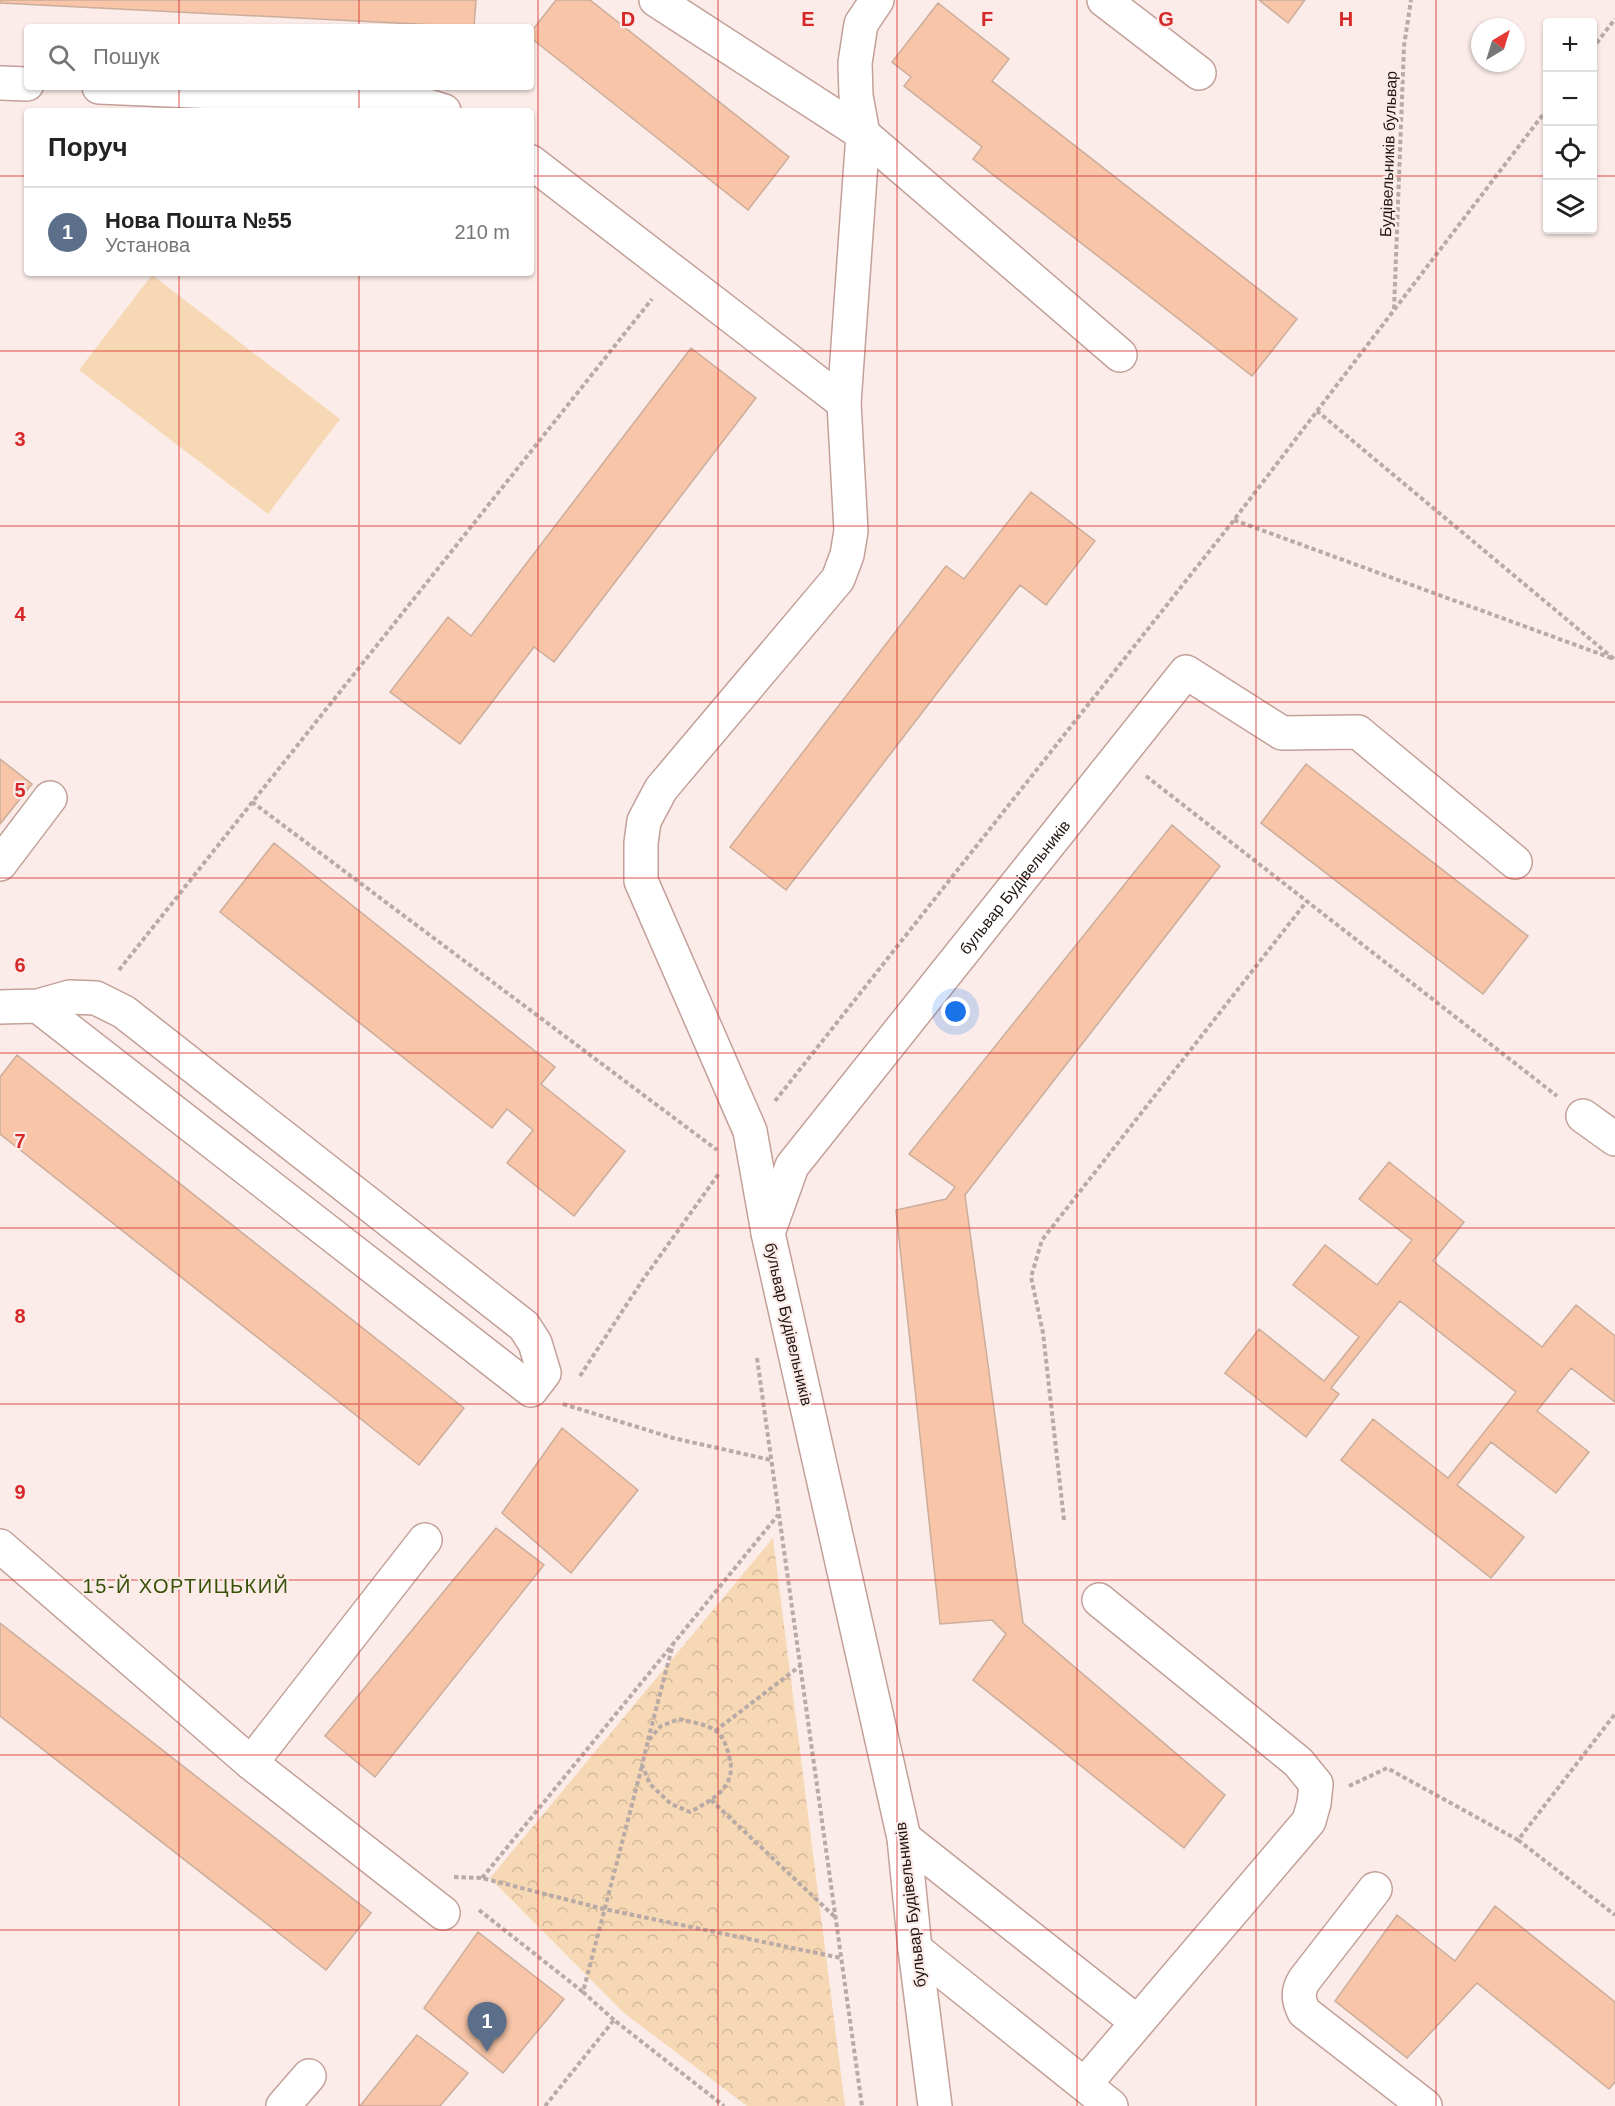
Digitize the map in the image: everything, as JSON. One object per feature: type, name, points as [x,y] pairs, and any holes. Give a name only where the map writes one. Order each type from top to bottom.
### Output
[{"type":"street","points":[[656,0],[863,134],[1120,355]]},
{"type":"street","points":[[768,1233],[750,1131],[641,881],[641,843],[644,821],[661,789],[838,579],[847,555],[850,531],[844,403],[863,134],[856,96],[855,63],[861,24],[877,0]]},
{"type":"street","points":[[1104,0],[1199,73]]},
{"type":"street","points":[[0,83],[24,84]]},
{"type":"street","points":[[170,90],[381,99],[418,103],[434,108]]},
{"type":"street","points":[[534,164],[844,403]]},
{"type":"street","name":"бульвар Будівельників","points":[[935,2106],[904,1838],[768,1233],[792,1166],[1186,672],[1282,733],[1358,732],[1515,862]]},
{"type":"street","points":[[0,864],[50,798]]},
{"type":"street","points":[[0,1007],[38,1006],[70,998],[96,998],[124,1012],[524,1326],[535,1343],[544,1373],[531,1390],[38,1006]]},
{"type":"street","points":[[1583,1116],[1615,1139]]},
{"type":"street","points":[[251,1763],[425,1540]]},
{"type":"street","points":[[0,1546],[251,1763],[458,1909]]},
{"type":"street","points":[[1085,2084],[1309,1821],[1316,1784],[1298,1762],[1099,1600]]},
{"type":"street","points":[[904,1838],[1137,2022]]},
{"type":"street","points":[[1375,1889],[1305,1979],[1300,1988],[1299,2002],[1304,2012],[1425,2106]]},
{"type":"street","points":[[915,1948],[1111,2106]]},
{"type":"street","points":[[284,2106],[309,2076]]},
{"type":"path","name":"Будівельників бульвар","points":[[1394,310],[1404,46],[1411,0]]},
{"type":"path","points":[[1597,44],[1615,19]]},
{"type":"path","points":[[574,1385],[642,1281],[750,1131],[1234,520],[1543,115]]},
{"type":"path","points":[[96,998],[674,272]]},
{"type":"path","points":[[1234,520],[1614,659],[1317,411]]},
{"type":"path","points":[[1120,755],[1583,1116]]},
{"type":"path","points":[[252,802],[730,1160]]},
{"type":"path","points":[[1064,1520],[1043,1333],[1031,1277],[1042,1240],[1306,901]]},
{"type":"path","points":[[757,1356],[862,2106]]},
{"type":"path","points":[[568,1394],[562,1404],[673,1438],[771,1460]]},
{"type":"path","points":[[482,1878],[779,1514]]},
{"type":"path","points":[[583,1992],[673,1644]]},
{"type":"path","points":[[716,1731],[800,1666]]},
{"type":"path","points":[[1518,1840],[1615,1714]]},
{"type":"path","points":[[642,1765],[650,1784],[671,1804],[690,1812],[711,1800],[730,1782],[731,1764],[726,1746],[716,1731],[679,1719],[662,1726],[648,1741]]},
{"type":"path","points":[[1314,1803],[1387,1768],[1518,1840],[1615,1915]]},
{"type":"path","points":[[711,1800],[836,1917]]},
{"type":"path","points":[[447,1877],[482,1878],[604,1909],[841,1958]]},
{"type":"path","points":[[458,1909],[583,1992],[614,2020],[723,2106]]},
{"type":"path","points":[[545,2106],[614,2020]]},
{"type":"green space","points":[[153,276],[340,419],[268,514],[79,370]]},
{"type":"green space","points":[[773,1538],[845,2106],[747,2106],[624,2013],[490,1878]]},
{"type":"building","points":[[0,0],[476,0],[474,24],[415,24],[0,3]]},
{"type":"building","points":[[556,0],[590,0],[789,157],[748,210],[534,40],[534,28]]},
{"type":"building","points":[[1259,0],[1305,0],[1288,23]]},
{"type":"building","points":[[938,3],[1009,59],[992,81],[1297,319],[1252,376],[973,159],[982,147],[904,86],[911,77],[892,62]]},
{"type":"building","points":[[691,348],[756,398],[554,662],[534,647],[460,744],[390,692],[448,617],[471,636]]},
{"type":"building","points":[[1031,492],[1095,541],[1046,605],[1020,585],[786,890],[730,847],[946,566],[964,579]]},
{"type":"building","points":[[0,759],[32,784],[0,824]]},
{"type":"building","points":[[1306,764],[1528,936],[1483,994],[1261,823]]},
{"type":"building","points":[[1172,825],[1220,866],[965,1195],[1023,1623],[1225,1795],[1184,1848],[973,1680],[1006,1634],[992,1620],[940,1624],[896,1210],[946,1199],[955,1187],[909,1154]]},
{"type":"building","points":[[274,843],[555,1067],[541,1084],[625,1151],[574,1216],[507,1163],[533,1130],[507,1109],[492,1128],[220,912]]},
{"type":"building","points":[[17,1055],[464,1408],[419,1465],[0,1134],[0,1077]]},
{"type":"building","points":[[1389,1162],[1464,1222],[1433,1261],[1542,1347],[1576,1305],[1615,1336],[1615,1402],[1571,1368],[1537,1411],[1589,1452],[1556,1493],[1491,1442],[1457,1485],[1524,1537],[1491,1578],[1341,1460],[1373,1419],[1448,1478],[1516,1392],[1400,1301],[1331,1388],[1339,1394],[1306,1437],[1225,1373],[1259,1329],[1324,1381],[1359,1337],[1293,1285],[1325,1245],[1377,1285],[1412,1240],[1359,1199]]},
{"type":"building","points":[[562,1428],[638,1490],[571,1573],[502,1513]]},
{"type":"building","points":[[496,1528],[544,1565],[375,1777],[325,1736]]},
{"type":"building","points":[[0,1623],[371,1913],[326,1970],[0,1716]]},
{"type":"building","points":[[1495,1906],[1615,2002],[1615,2082],[1609,2089],[1477,1983],[1407,2058],[1335,2001],[1397,1915],[1455,1961]]},
{"type":"building","points":[[478,1932],[564,1999],[503,2073],[424,2008]]},
{"type":"building","points":[[417,2035],[468,2073],[440,2106],[360,2106]]},
{"type":"place","name":"Нова Пошта №55","points":[[487,2052]]},
{"type":"district","name":"15-Й ХОРТИЦЬКИЙ","points":[[186,1586]]}]
